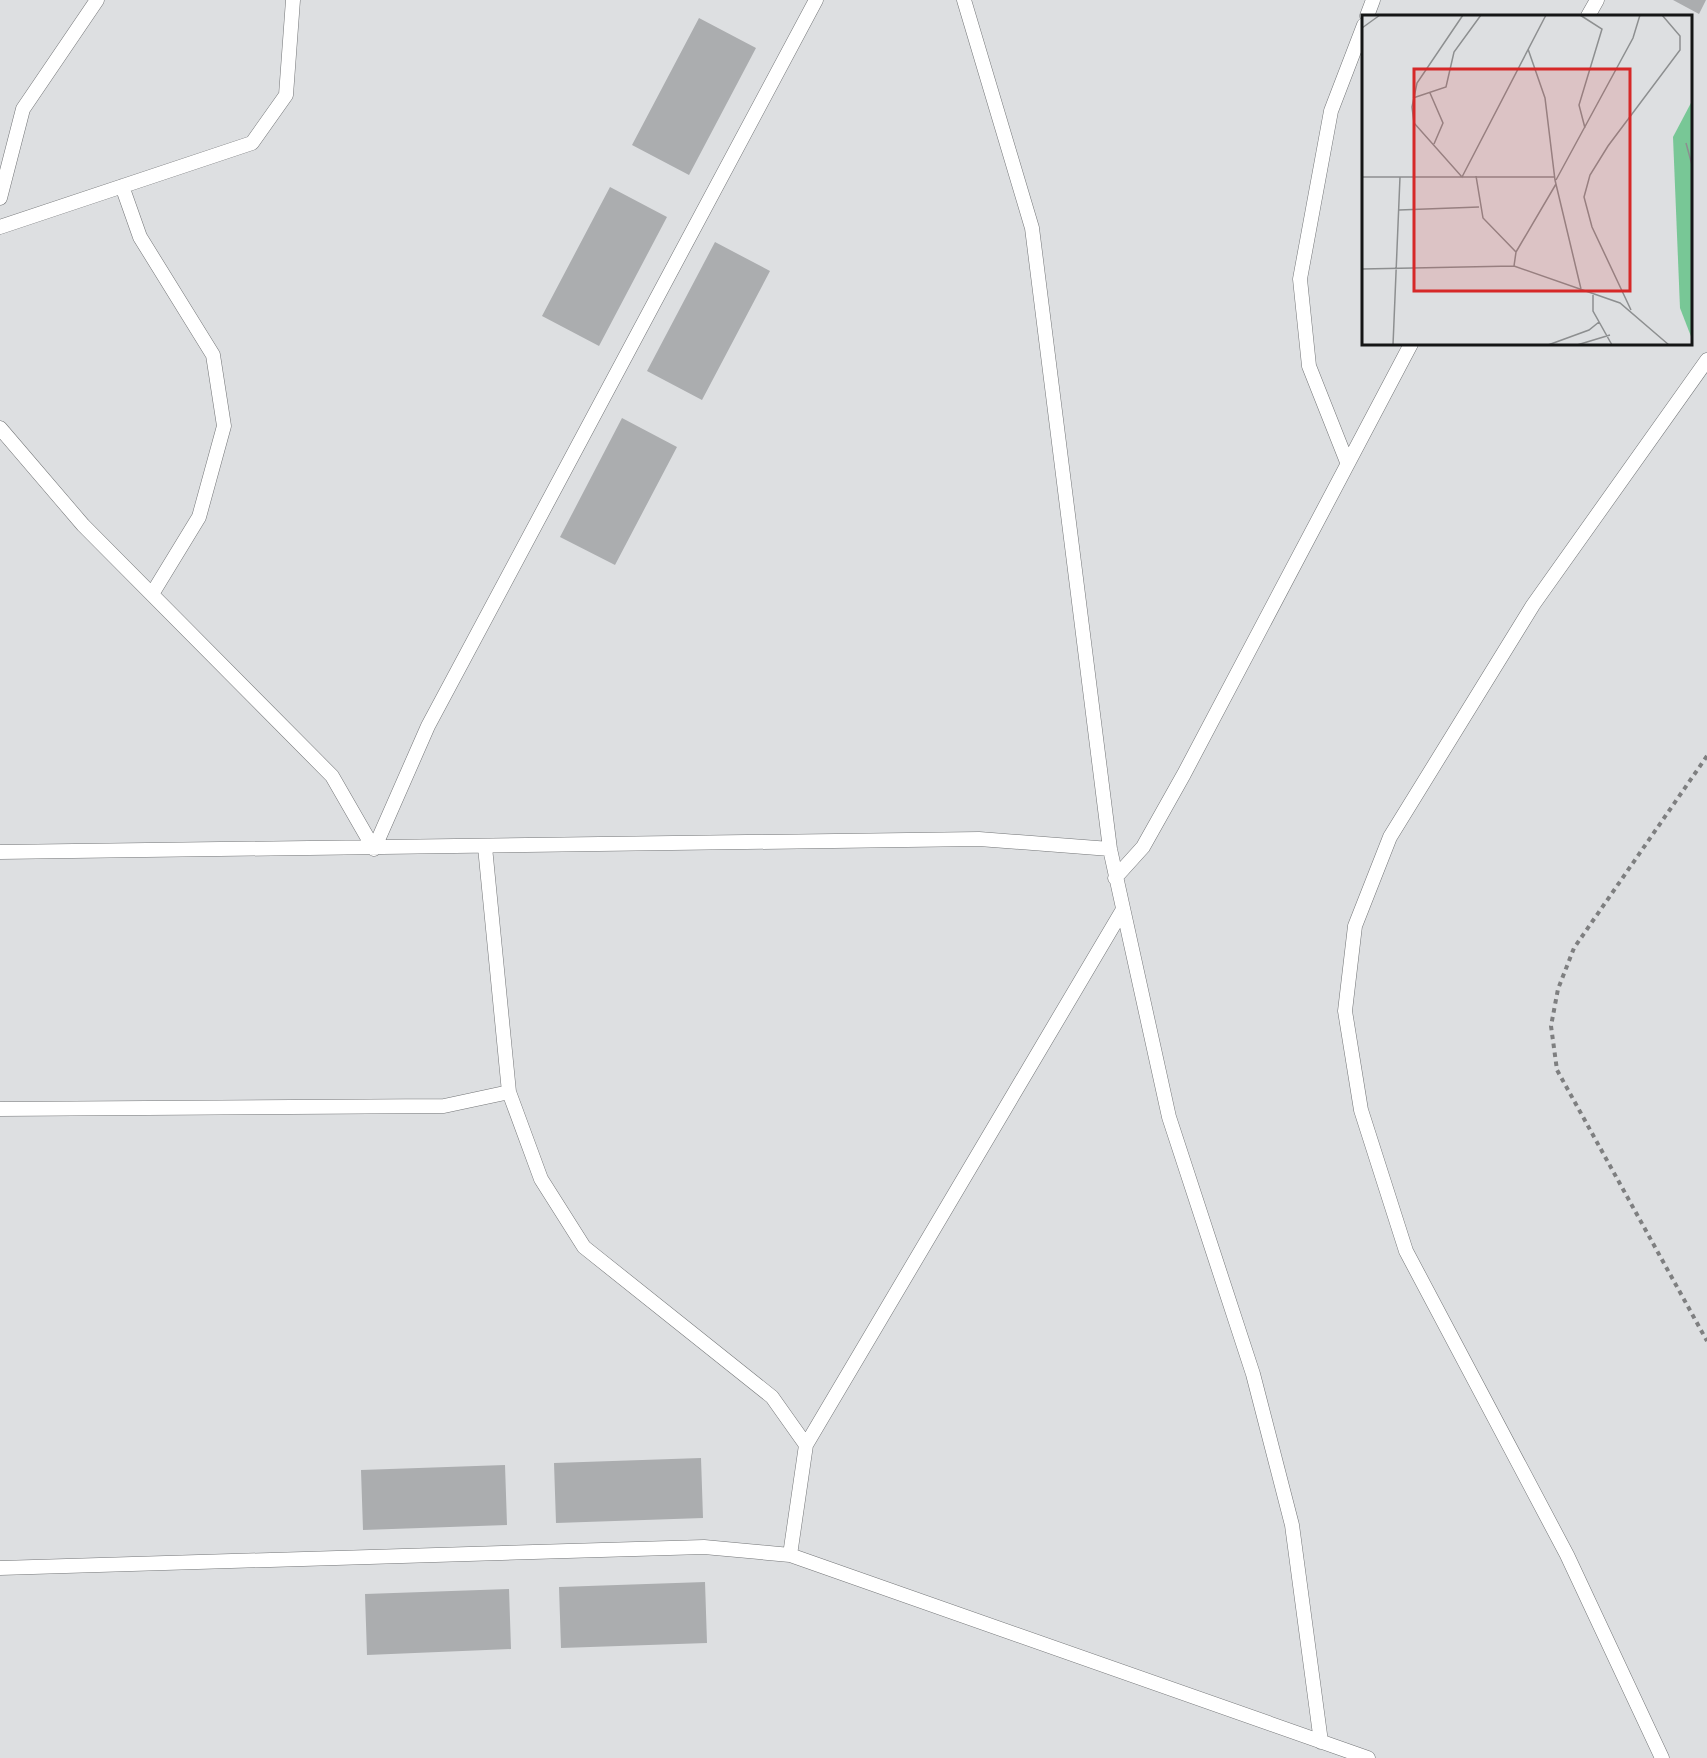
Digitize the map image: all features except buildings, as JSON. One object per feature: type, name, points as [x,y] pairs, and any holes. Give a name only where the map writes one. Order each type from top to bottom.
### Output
[{"type":"lane","points":[[0,198],[23,109],[97,0]]},
{"type":"lane","points":[[0,227],[252,143],[286,95],[293,0]]},
{"type":"lane","points":[[374,849],[428,726],[816,0]]},
{"type":"lane","points":[[964,0],[1032,228],[1115,878],[1169,1117],[1253,1374],[1292,1525],[1321,1742]]},
{"type":"lane","points":[[1367,15],[1373,0]]},
{"type":"lane","points":[[1589,15],[1597,0]]},
{"type":"lane","points":[[1347,462],[1309,366],[1300,279],[1331,111],[1362,30]]},
{"type":"lane","points":[[122,186],[140,237],[213,355],[224,426],[199,517],[152,594]]},
{"type":"lane","points":[[1115,878],[1143,848],[1155,827],[1410,345]]},
{"type":"lane","points":[[1662,1758],[1567,1555],[1406,1251],[1361,1110],[1345,1011],[1355,926],[1390,837],[1533,605],[1707,360]]},
{"type":"lane","points":[[0,428],[83,525],[332,776],[374,849]]},
{"type":"lane","points":[[0,852],[485,848],[979,839],[1110,849]]},
{"type":"lane","points":[[485,848],[509,1092],[541,1179],[584,1247],[772,1398],[806,1445]]},
{"type":"lane","points":[[790,1555],[806,1445],[1122,911]]},
{"type":"lane","points":[[0,1109],[444,1106],[509,1092]]},
{"type":"lane","points":[[0,1568],[704,1547],[790,1555],[1368,1758]]},
{"type":"path","points":[[1707,756],[1574,948],[1558,989],[1551,1026],[1557,1070],[1707,1341]]}]
